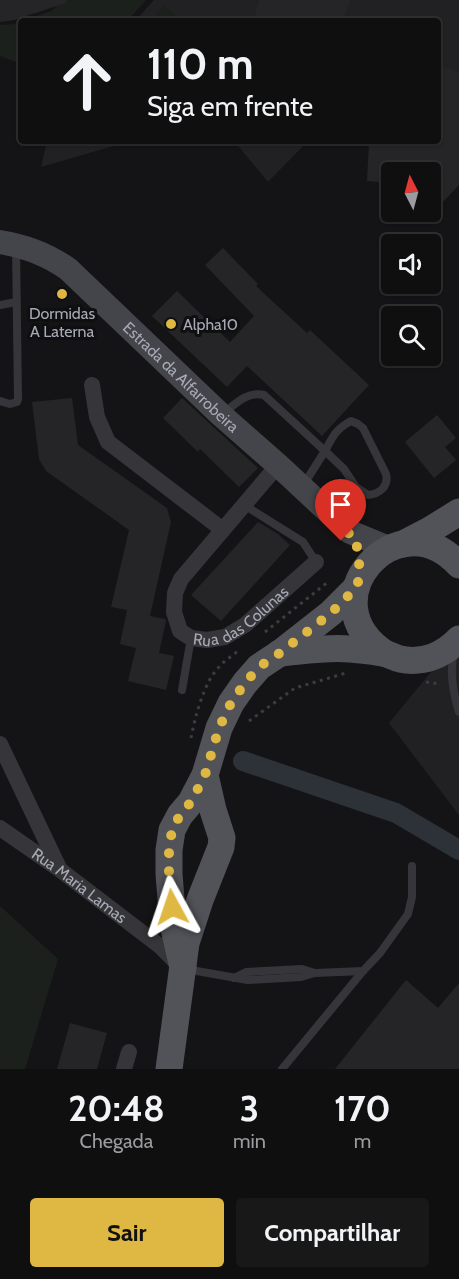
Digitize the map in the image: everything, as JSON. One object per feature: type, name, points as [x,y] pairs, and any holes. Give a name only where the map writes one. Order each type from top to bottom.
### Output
[{"type":"main road","name":"Estrada da Alfarrobeira","points":[[8,244],[48,256],[68,269],[221,415],[350,532],[358,549],[351,580]]},
{"type":"main road","points":[[183,968],[173,924],[169,873],[172,830],[180,815],[191,802],[205,775],[219,728],[231,703],[259,667],[331,613],[351,580],[373,560],[459,512]]},
{"type":"main road","name":"Estrada da Alfarrobeira","points":[[350,532],[396,546]]},
{"type":"main road","points":[[396,546],[415,543],[429,545],[441,550],[459,565]]},
{"type":"main road","points":[[351,580],[360,627],[366,638],[387,654],[399,659],[425,660],[437,656],[458,639]]},
{"type":"main road","points":[[280,653],[323,648],[387,654]]},
{"type":"main road","points":[[169,1069],[186,943],[221,847],[222,838],[205,775]]},
{"type":"street","points":[[92,385],[97,417],[108,442],[224,530]]},
{"type":"street","name":"Rua das Colunas","points":[[278,465],[180,579],[175,593],[174,612],[180,631],[191,638],[207,640],[225,637],[245,625],[316,562]]},
{"type":"street","points":[[0,744],[59,869]]},
{"type":"street","name":"Rua Maria Lamas","points":[[0,828],[59,869],[161,947],[183,968]]},
{"type":"street","points":[[124,1069],[129,1052]]},
{"type":"lane","points":[[0,401],[10,404],[17,402],[18,399],[16,302],[8,244]]},
{"type":"lane","points":[[0,305],[16,302]]},
{"type":"lane","points":[[221,415],[246,396],[264,395],[325,450],[362,492],[368,495],[375,494],[383,488],[387,479],[363,428],[351,421],[335,432],[325,450],[302,487]]},
{"type":"lane","points":[[244,505],[303,543],[316,562]]},
{"type":"lane","points":[[182,690],[191,638]]},
{"type":"lane","points":[[458,639],[451,664],[452,681],[459,712]]},
{"type":"lane","points":[[282,1069],[380,953],[408,914],[412,897],[412,866]]},
{"type":"lane","points":[[183,968],[248,980],[363,971]]},
{"type":"path","points":[[259,637],[351,580]]},
{"type":"path","points":[[191,736],[195,719],[212,676],[220,666],[241,649]]},
{"type":"path","points":[[244,726],[295,688],[347,672]]},
{"type":"path","points":[[426,682],[438,685],[452,681]]},
{"type":"shaded area","points":[[64,0],[146,0],[130,18],[31,18],[51,11]]},
{"type":"shaded area","points":[[154,0],[459,0],[459,136],[441,130],[441,18],[138,18]]},
{"type":"shaded area","points":[[164,6],[178,18],[153,18]]},
{"type":"shaded area","points":[[18,22],[18,63],[0,56],[0,25]]},
{"type":"shaded area","points":[[46,144],[121,144],[41,167]]},
{"type":"shaded area","points":[[236,144],[305,144],[268,182]]},
{"type":"shaded area","points":[[459,638],[459,815],[389,723]]},
{"type":"shaded area","points":[[0,906],[58,959],[25,1069],[0,1069]]},
{"type":"building","points":[[0,0],[66,0],[66,3],[14,20],[0,22]]},
{"type":"building","points":[[259,0],[350,0],[344,18],[254,18]]},
{"type":"building","points":[[441,66],[459,72],[459,185],[441,204],[441,162],[381,162],[381,182],[367,181],[369,144],[441,144]]},
{"type":"building","points":[[223,248],[258,284],[256,286],[307,333],[310,330],[369,385],[322,436],[247,366],[227,387],[152,316],[177,291],[230,342],[254,316],[205,265]]},
{"type":"building","points":[[72,398],[78,445],[167,508],[171,522],[150,616],[166,621],[159,653],[174,656],[166,690],[128,681],[136,648],[120,644],[127,610],[111,607],[129,530],[46,471],[39,459],[32,402]]},
{"type":"building","points":[[182,398],[258,468],[239,487],[200,449],[198,452],[163,418]]},
{"type":"building","points":[[437,415],[456,438],[445,447],[456,460],[434,478],[405,442]]},
{"type":"building","points":[[258,522],[278,534],[290,545],[221,621],[191,595]]},
{"type":"building","points":[[406,980],[438,1008],[459,983],[459,1069],[335,1069]]},
{"type":"building","points":[[70,1023],[107,1033],[97,1069],[57,1069]]},
{"type":"waterway","points":[[243,761],[396,813],[459,850]]},
{"type":"place","name":"Dormidas A Laterna","points":[[62,294]]},
{"type":"place","name":"Alpha10","points":[[171,324]]},
{"type":"route","points":[[172,907],[169,873],[172,830],[180,815],[191,802],[205,775],[212,747],[231,703],[259,667],[331,613],[356,588],[360,576],[358,549],[350,532],[341,541]]}]
